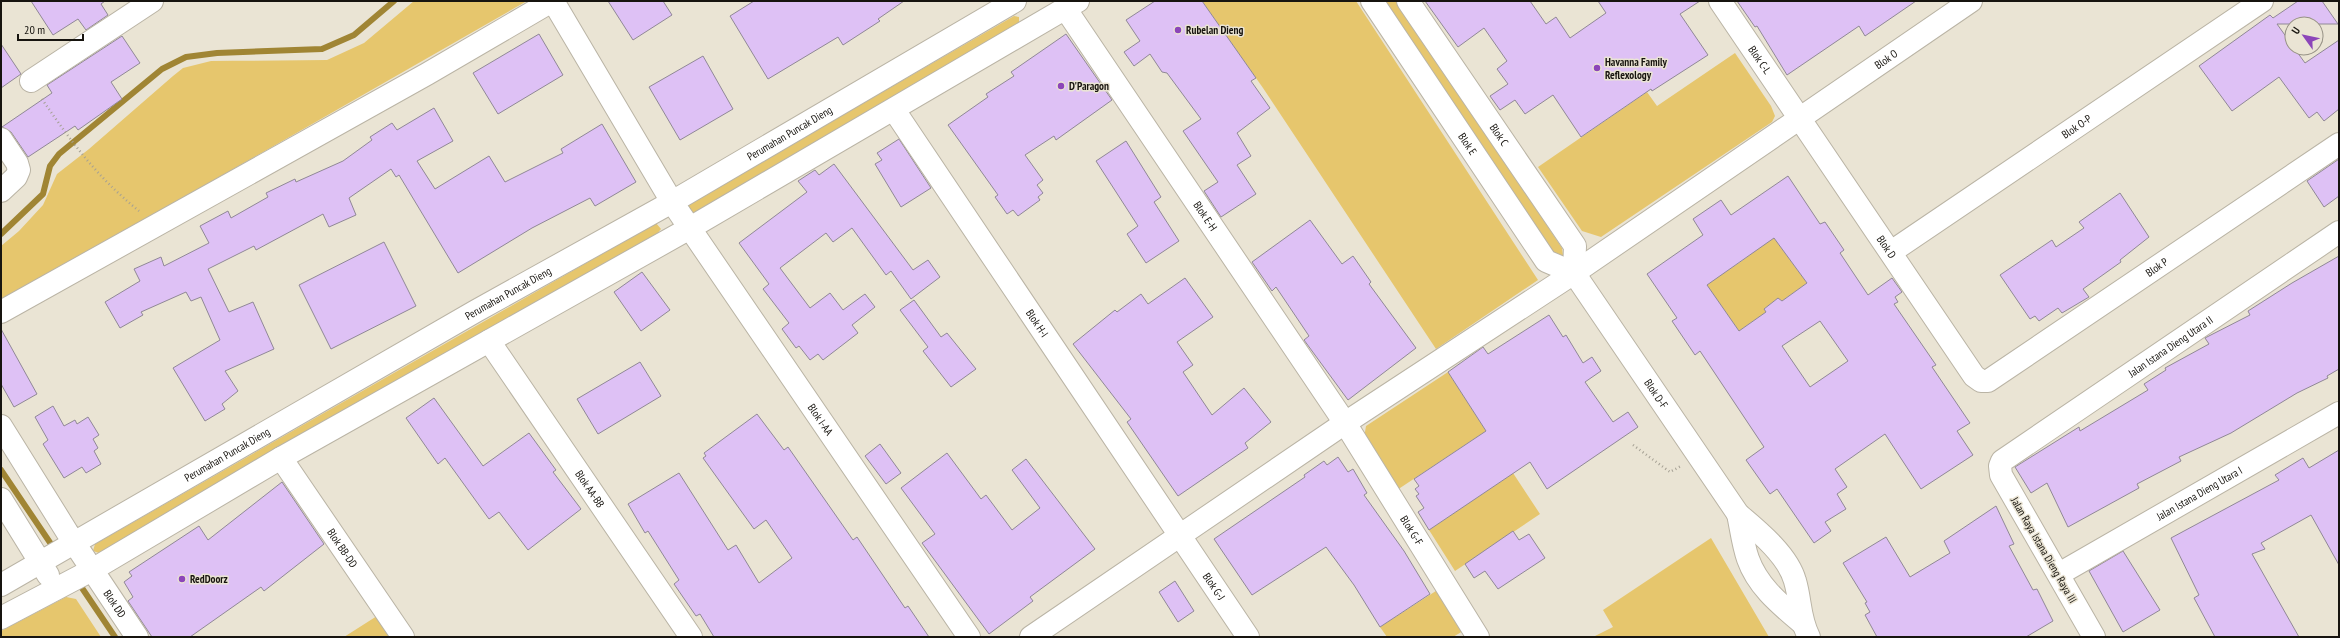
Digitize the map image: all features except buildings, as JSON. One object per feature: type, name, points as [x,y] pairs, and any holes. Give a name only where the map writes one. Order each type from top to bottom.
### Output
[{"type":"street","points":[[31,81],[130,7],[152,1]]},
{"type":"street","points":[[1,312],[427,74],[553,1]]},
{"type":"street","name":"Blok I-AA","points":[[553,1],[672,202],[969,637]]},
{"type":"street","name":"Perumahan Puncak Dieng","points":[[1,584],[41,563],[476,311],[672,202],[1015,1]]},
{"type":"street","points":[[1020,1],[1035,26]]},
{"type":"street","name":"Blok E","points":[[1372,1],[1546,261],[1574,273]]},
{"type":"street","name":"Blok C","points":[[1408,1],[1575,246],[1574,273]]},
{"type":"street","name":"Blok C-L","points":[[1720,1],[1800,117]]},
{"type":"street","name":"Blok O-P","points":[[1891,252],[2262,1]]},
{"type":"street","name":"Blok O","points":[[1031,637],[1182,536],[1345,423],[1574,273],[1963,3]]},
{"type":"street","points":[[1,618],[55,588],[92,570],[281,458],[690,228],[1072,5]]},
{"type":"street","name":"Blok E-H","points":[[1072,5],[1345,423]]},
{"type":"street","name":"Blok H-I","points":[[894,110],[1182,536]]},
{"type":"street","name":"Blok D","points":[[1800,117],[1974,376]]},
{"type":"street","points":[[1,139],[17,164],[19,170],[16,177],[1,191]]},
{"type":"street","name":"Blok P","points":[[1974,376],[1981,381],[1988,381],[2339,144]]},
{"type":"street","name":"Jalan Istana Dieng Utara II","points":[[2002,461],[2339,232]]},
{"type":"street","name":"Blok D-F","points":[[1574,273],[1738,514]]},
{"type":"street","name":"Blok AA-BB","points":[[489,341],[691,637]]},
{"type":"street","name":"Jalan Istana Dieng Utara I","points":[[2059,574],[2339,413]]},
{"type":"street","name":"Blok G-F","points":[[1345,423],[1478,637]]},
{"type":"street","name":"Blok DD","points":[[1,426],[74,543],[137,637]]},
{"type":"street","name":"Blok BB-DD","points":[[281,458],[404,637]]},
{"type":"street","name":"Jalan Raya Istana Dieng Raya III","points":[[2002,461],[2000,466],[2001,475],[2094,637]]},
{"type":"street","points":[[1,499],[55,588]]},
{"type":"street","points":[[1738,514],[1748,560],[1770,595],[1806,630]]},
{"type":"street","points":[[1738,514],[1773,545],[1795,579],[1806,630]]},
{"type":"street","name":"Blok G-J","points":[[1182,536],[1248,637]]},
{"type":"path","points":[[31,81],[69,138],[102,179],[157,225]]},
{"type":"path","points":[[1633,446],[1670,472],[1698,455]]},
{"type":"shaded area","points":[[414,1],[527,1],[1,302],[1,246],[19,231],[43,205],[57,174],[89,149],[183,68],[211,61],[327,60],[364,43]]},
{"type":"shaded area","points":[[1202,1],[1356,1],[1538,280],[1436,349],[1263,88]]},
{"type":"shaded area","points":[[1382,1],[1398,1],[1562,248],[1562,258],[1555,258]]},
{"type":"shaded area","points":[[1014,16],[1019,17],[1019,25],[691,215],[688,205],[690,203]]},
{"type":"shaded area","points":[[1735,53],[1771,106],[1775,116],[1772,122],[1601,237],[1582,231],[1538,167],[1647,92],[1657,106]]},
{"type":"shaded area","points":[[656,223],[661,229],[656,235],[99,553],[93,551],[95,544]]},
{"type":"shaded area","points":[[1772,235],[1807,283],[1782,301],[1778,298],[1764,309],[1766,312],[1739,331],[1705,283],[1740,262]]},
{"type":"shaded area","points":[[1448,372],[1486,431],[1397,490],[1364,438],[1366,426]]},
{"type":"shaded area","points":[[1513,473],[1540,514],[1455,571],[1429,530]]},
{"type":"shaded area","points":[[1711,538],[1769,637],[1593,637],[1613,627],[1603,610]]},
{"type":"shaded area","points":[[1439,589],[1463,631],[1453,637],[1387,637],[1380,627]]},
{"type":"shaded area","points":[[66,597],[76,599],[101,637],[1,637],[1,631]]},
{"type":"shaded area","points":[[377,616],[391,637],[344,637]]},
{"type":"waterway","points":[[1,234],[43,194],[50,166],[59,154],[162,69],[186,57],[217,53],[322,49],[354,35],[394,1]]},
{"type":"waterway","points":[[1,470],[53,547]]},
{"type":"waterway","points":[[82,588],[115,637]]},
{"type":"place","name":"Rubelan Dieng","points":[[1178,30]]},
{"type":"place","name":"Havanna Family Reflexology","points":[[1597,68]]},
{"type":"place","name":"D'Paragon","points":[[1061,86]]},
{"type":"place","name":"RedDoorz","points":[[182,579]]}]
